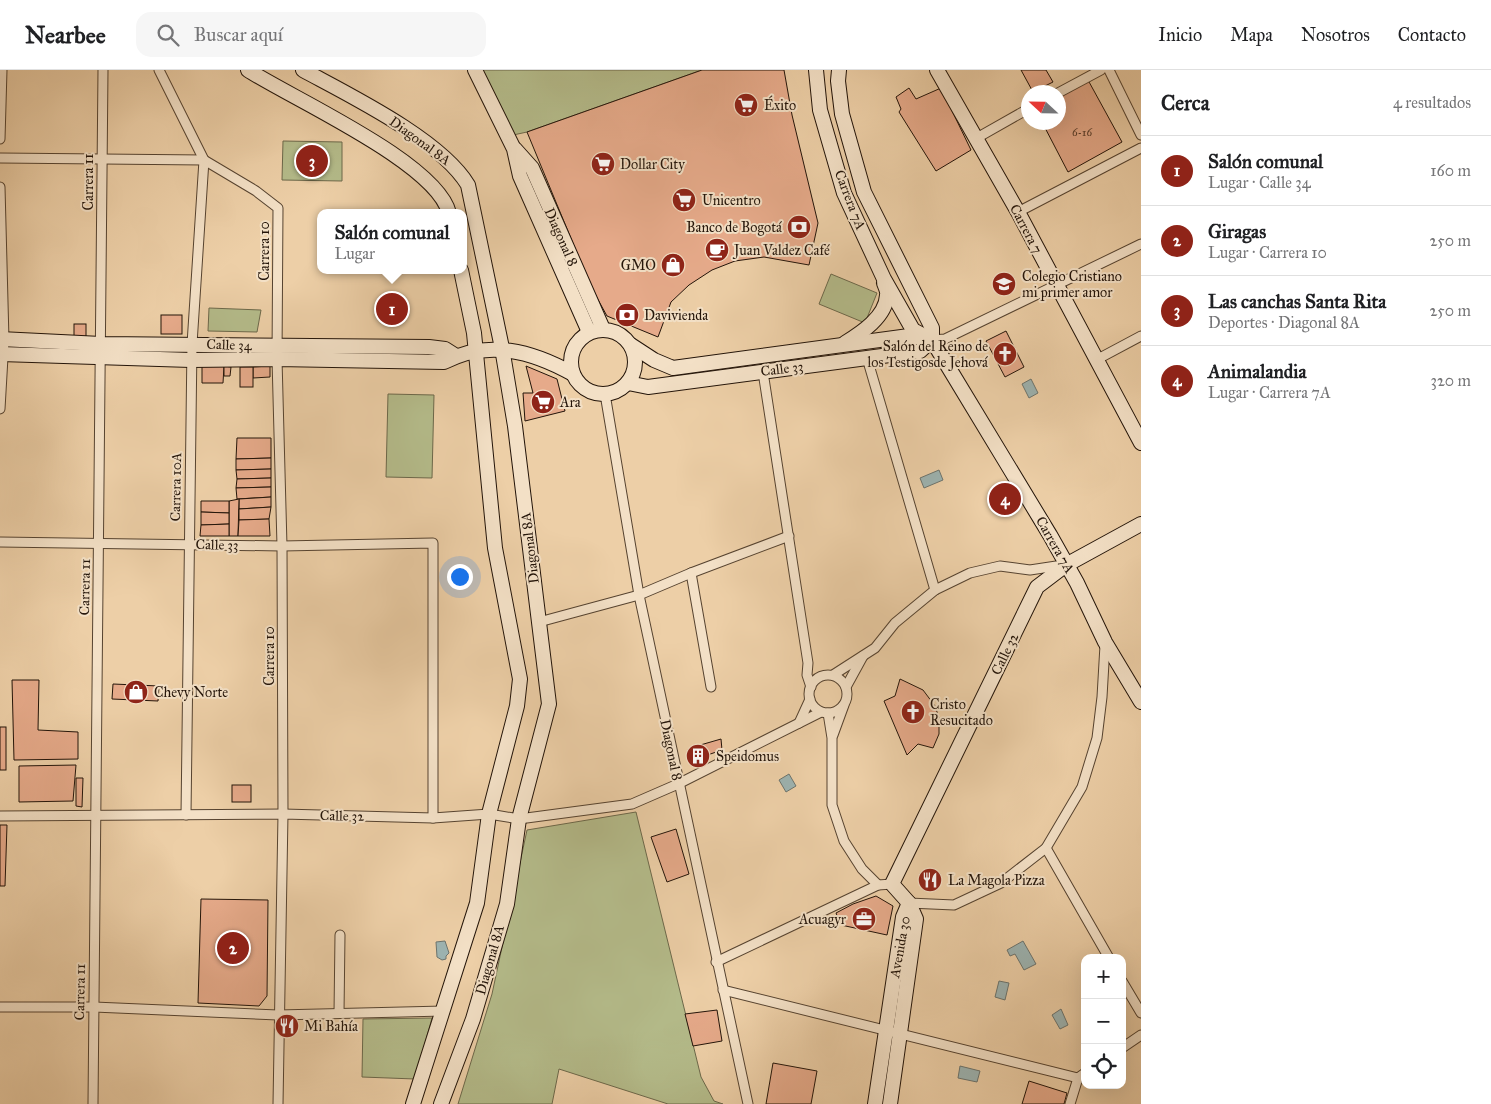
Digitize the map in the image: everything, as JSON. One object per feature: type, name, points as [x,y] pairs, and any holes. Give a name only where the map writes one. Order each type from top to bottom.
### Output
[{"type":"street","points":[[0,138],[2,70]]},
{"type":"street","name":"Carrera 11","points":[[93,1104],[103,70]]},
{"type":"street","points":[[0,158],[204,160],[159,70]]},
{"type":"street","name":"Diagonal 8A","points":[[248,70],[288,95],[346,124],[425,178],[436,189],[448,209]]},
{"type":"street","name":"Diagonal 8A","points":[[303,70],[404,128],[456,167],[468,185],[502,348],[515,426],[549,704],[519,819],[506,904],[473,1019],[442,1104]]},
{"type":"street","name":"Diagonal 8","points":[[475,70],[514,149],[532,168],[596,331]]},
{"type":"street","name":"Carrera 7A","points":[[816,70],[820,110],[844,193],[881,273],[913,330],[932,340]]},
{"type":"street","name":"Carrera 7A","points":[[839,70],[838,81],[842,114],[864,192],[932,328],[932,340],[1066,565],[1105,642],[1141,702]]},
{"type":"street","name":"Carrera 7","points":[[937,70],[1018,212],[1096,360],[1138,427],[1141,443]]},
{"type":"street","points":[[1066,89],[1101,70]]},
{"type":"street","points":[[1109,70],[1141,135]]},
{"type":"street","points":[[975,139],[1021,114]]},
{"type":"street","points":[[1018,212],[1141,148]]},
{"type":"street","name":"Carrera 10","points":[[204,160],[256,191],[278,208],[277,353],[282,546],[283,814],[278,1015],[278,1104]]},
{"type":"street","name":"Carrera 10A","points":[[186,815],[192,344],[204,160]]},
{"type":"street","points":[[0,187],[2,340],[0,409]]},
{"type":"street","name":"Calle 33","points":[[631,345],[663,365],[673,368],[909,336],[932,340],[945,339],[1141,244]]},
{"type":"street","points":[[840,346],[870,326],[881,312],[887,295],[881,273]]},
{"type":"street","name":"Diagonal 8A","points":[[413,1104],[477,904],[488,814],[517,706],[520,679],[495,548],[475,351],[462,274]]},
{"type":"street","points":[[596,331],[621,334],[631,345],[635,358],[635,367],[628,383],[619,390],[605,394],[586,389],[573,374],[572,353],[582,338],[596,331]]},
{"type":"street","points":[[1096,360],[1141,336]]},
{"type":"street","name":"Calle 34","points":[[2,340],[192,360],[277,353],[429,347],[445,349],[456,356],[475,351],[502,348],[548,360],[573,374]]},
{"type":"street","name":"Calle 33","points":[[628,383],[648,387],[920,351],[932,340]]},
{"type":"street","name":"Calle 34","points":[[1,354],[100,351],[192,344],[277,353]]},
{"type":"street","points":[[548,360],[572,353]]},
{"type":"street","points":[[867,358],[936,590]]},
{"type":"street","points":[[764,372],[808,663],[807,675],[811,687],[810,699],[799,723]]},
{"type":"street","name":"Diagonal 8","points":[[605,394],[639,596],[748,1104]]},
{"type":"street","name":"Calle 32","points":[[892,884],[1037,587],[1066,565],[1141,524]]},
{"type":"street","points":[[539,622],[639,596],[691,573],[789,536]]},
{"type":"street","name":"Calle 33","points":[[0,542],[282,546],[433,543],[433,818]]},
{"type":"street","points":[[811,687],[822,676],[833,675],[875,648],[902,617],[936,590],[970,573],[1000,566],[1030,570],[1066,565]]},
{"type":"street","points":[[691,573],[711,687]]},
{"type":"street","points":[[716,962],[878,885],[892,884],[909,904],[954,905],[1001,883],[1046,848],[1082,787],[1097,738],[1102,697],[1105,642]]},
{"type":"street","points":[[832,738],[844,703],[846,688],[863,655]]},
{"type":"street","points":[[808,663],[822,676]]},
{"type":"street","points":[[833,675],[843,682],[846,688]]},
{"type":"street","points":[[810,699],[825,712],[832,738],[832,805],[844,841],[862,869],[878,885]]},
{"type":"street","points":[[825,712],[840,708],[844,703]]},
{"type":"street","name":"Calle 32","points":[[0,816],[283,814],[433,818],[488,814],[519,819],[632,804],[678,784],[799,723],[825,712]]},
{"type":"street","points":[[1046,848],[1107,954]]},
{"type":"street","name":"Avenida 30","points":[[876,1104],[903,917],[909,904]]},
{"type":"street","name":"Avenida 30","points":[[890,1104],[916,920],[909,904]]},
{"type":"street","points":[[339,1013],[340,935]]},
{"type":"street","points":[[1126,988],[1141,1014]]},
{"type":"street","points":[[723,990],[1081,1076],[1070,1104]]},
{"type":"street","points":[[0,1007],[94,1007],[278,1015],[444,1011]]},
{"type":"street","points":[[1126,1045],[1141,1035]]},
{"type":"green space","points":[[473,70],[702,70],[527,132],[504,137]]},
{"type":"green space","points":[[283,141],[342,142],[342,181],[282,180]]},
{"type":"green space","points":[[831,274],[877,293],[865,323],[819,304]]},
{"type":"green space","points":[[209,308],[261,310],[257,332],[208,331]]},
{"type":"green space","points":[[388,394],[434,395],[432,478],[386,477]]},
{"type":"green space","points":[[636,812],[701,1077],[714,1101],[723,1104],[668,1104],[559,1069],[552,1104],[458,1104],[492,994],[527,830]]},
{"type":"green space","points":[[432,1018],[415,1079],[362,1077],[363,1019]]},
{"type":"water","points":[[1031,379],[1038,393],[1029,398],[1022,384]]},
{"type":"water","points":[[939,470],[943,480],[924,488],[920,478]]},
{"type":"water","points":[[789,774],[796,786],[786,792],[779,780]]},
{"type":"water","points":[[445,941],[449,953],[446,959],[442,960],[437,957],[436,942]]},
{"type":"water","points":[[1023,941],[1036,964],[1024,970],[1015,954],[1010,956],[1007,950]]},
{"type":"water","points":[[999,981],[1009,983],[1005,1000],[995,997]]},
{"type":"water","points":[[1061,1009],[1068,1025],[1060,1029],[1052,1015]]},
{"type":"water","points":[[960,1066],[980,1071],[977,1082],[958,1078]]},
{"type":"building","name":"Unicentro","points":[[702,70],[784,70],[792,115],[818,223],[809,265],[764,257],[735,261],[712,270],[689,285],[671,302],[658,337],[607,316],[591,287],[527,132]]},
{"type":"building","points":[[1021,70],[1046,70],[1053,82],[1047,85],[1029,85]]},
{"type":"building","points":[[1088,80],[1122,142],[1068,172],[1046,130],[1066,130],[1066,92]]},
{"type":"building","points":[[909,88],[916,99],[941,88],[971,150],[936,171],[899,112],[901,109],[896,97]]},
{"type":"building","points":[[405,299],[405,319],[379,319],[379,300]]},
{"type":"building","points":[[161,315],[182,315],[182,334],[161,334]]},
{"type":"building","points":[[74,324],[86,324],[86,338],[74,338]]},
{"type":"building","name":"Salón del Reino de los Testigosde Jehová","points":[[1006,331],[1024,367],[1005,377],[986,341]]},
{"type":"building","points":[[202,366],[224,366],[223,383],[202,383]]},
{"type":"building","points":[[224,366],[231,367],[230,376],[224,376]]},
{"type":"building","points":[[270,366],[270,377],[253,378],[253,367]]},
{"type":"building","name":"Ara","points":[[526,366],[557,379],[565,411],[525,421],[523,393],[533,393]]},
{"type":"building","points":[[240,367],[253,367],[253,387],[240,387]]},
{"type":"building","points":[[237,438],[271,438],[271,458],[236,459]]},
{"type":"building","points":[[271,458],[271,469],[236,470],[236,459]]},
{"type":"building","points":[[271,469],[271,478],[237,479],[236,470]]},
{"type":"building","points":[[271,478],[271,487],[236,488],[237,479]]},
{"type":"building","points":[[271,487],[271,497],[237,499],[236,488]]},
{"type":"building","points":[[1009,489],[1013,500],[1001,507],[997,498]]},
{"type":"building","points":[[271,497],[271,507],[239,509],[239,499]]},
{"type":"building","points":[[239,499],[238,536],[229,536],[229,501]]},
{"type":"building","points":[[201,501],[229,501],[229,513],[201,512]]},
{"type":"building","points":[[271,507],[269,519],[239,520],[239,509]]},
{"type":"building","points":[[201,512],[229,513],[229,524],[201,525]]},
{"type":"building","points":[[269,519],[270,536],[238,536],[239,520]]},
{"type":"building","points":[[229,524],[229,536],[200,536],[201,525]]},
{"type":"building","name":"Cristo Resucitado","points":[[900,679],[923,690],[935,706],[939,718],[939,734],[933,748],[918,744],[907,755],[884,701],[895,696]]},
{"type":"building","points":[[12,680],[39,680],[38,730],[78,732],[78,759],[14,760]]},
{"type":"building","name":"Chevy Norte","points":[[113,684],[159,686],[158,701],[112,699]]},
{"type":"building","points":[[0,727],[6,727],[6,770],[0,770]]},
{"type":"building","name":"Speidomus","points":[[721,739],[722,750],[690,761],[690,748]]},
{"type":"building","points":[[76,765],[73,801],[19,802],[19,766]]},
{"type":"building","points":[[76,778],[83,778],[82,807],[76,806]]},
{"type":"building","points":[[232,785],[251,785],[251,802],[232,802]]},
{"type":"building","points":[[0,825],[7,825],[5,886],[0,886]]},
{"type":"building","points":[[676,829],[689,874],[667,882],[651,837]]},
{"type":"building","name":"Acuagyr","points":[[876,896],[893,906],[887,935],[841,925],[836,913],[853,904]]},
{"type":"building","points":[[201,899],[268,900],[267,996],[259,1006],[198,1003]]},
{"type":"building","points":[[717,1010],[722,1041],[693,1046],[685,1014]]},
{"type":"building","points":[[773,1063],[817,1071],[811,1104],[766,1104]]},
{"type":"building","points":[[1029,1081],[1067,1093],[1064,1104],[1022,1104]]},
{"type":"place","name":"Éxito","points":[[746,105]]},
{"type":"place","name":"Las canchas Santa Rita","points":[[312,161]]},
{"type":"place","name":"Dollar City","points":[[603,164]]},
{"type":"place","name":"Unicentro","points":[[684,200]]},
{"type":"place","name":"Banco de Bogotá","points":[[799,227]]},
{"type":"place","name":"Juan Valdez Café","points":[[717,250]]},
{"type":"place","name":"GMO","points":[[673,265]]},
{"type":"place","name":"Colegio Cristiano mi primer amor","points":[[1004,284]]},
{"type":"place","name":"Salón comunal","points":[[392,309]]},
{"type":"place","name":"Davivienda","points":[[627,315]]},
{"type":"place","name":"Salón del Reino de los Testigosde Jehová","points":[[1005,354]]},
{"type":"place","name":"Ara","points":[[543,402]]},
{"type":"place","name":"Animalandia","points":[[1005,499]]},
{"type":"place","name":"Chevy Norte","points":[[136,692]]},
{"type":"place","name":"Cristo Resucitado","points":[[913,712]]},
{"type":"place","name":"Speidomus","points":[[698,756]]},
{"type":"place","name":"La Magola Pizza","points":[[930,880]]},
{"type":"place","name":"Acuagyr","points":[[864,919]]},
{"type":"place","name":"Giragas","points":[[233,948]]},
{"type":"place","name":"Mi Bahía","points":[[287,1026]]}]
